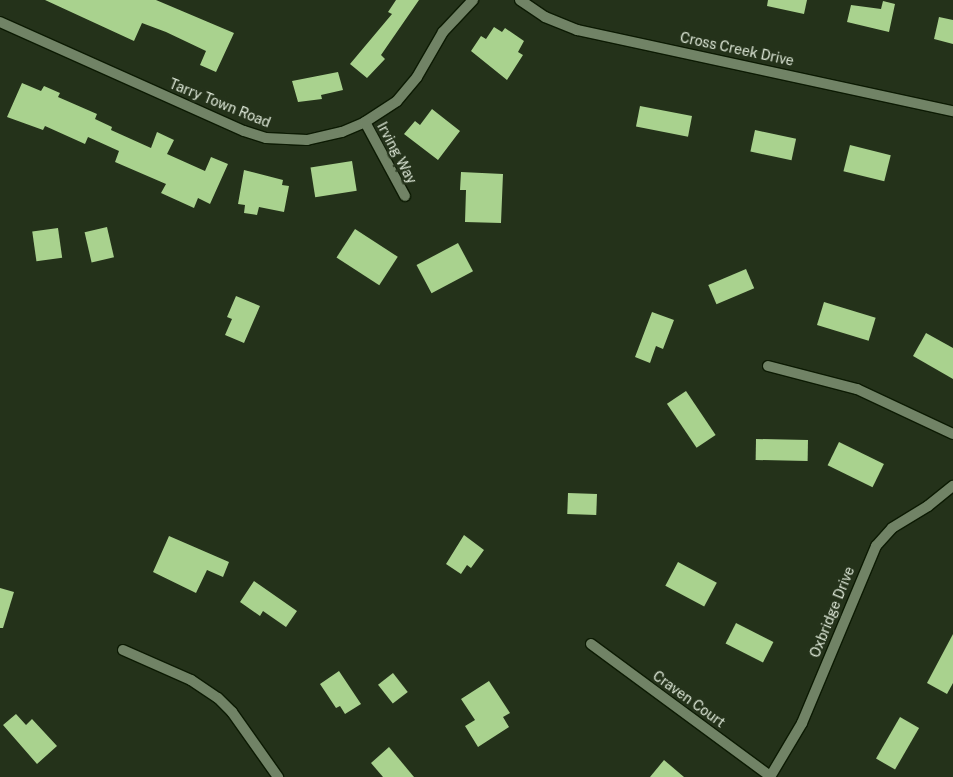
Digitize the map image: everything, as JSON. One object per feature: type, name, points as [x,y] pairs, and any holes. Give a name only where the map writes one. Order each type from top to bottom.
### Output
[{"type":"street","name":"Tarry Town Road","points":[[0,22],[244,131],[266,138],[287,141],[324,138],[365,122],[409,89],[443,32],[473,0]]},
{"type":"street","name":"Cross Creek Drive","points":[[520,0],[545,17],[577,30],[953,111]]},
{"type":"street","name":"Irving Way","points":[[365,122],[405,196]]},
{"type":"street","points":[[768,366],[857,389],[953,434]]},
{"type":"street","name":"Oxbridge Drive","points":[[770,776],[802,723],[876,546],[892,528],[953,486]]},
{"type":"street","name":"Craven Court","points":[[591,644],[770,776]]},
{"type":"street","points":[[123,650],[191,680],[218,698],[232,712],[278,777]]},
{"type":"building","points":[[45,0],[156,0],[234,33],[216,72],[200,65],[206,51],[166,32],[142,23],[134,41]]},
{"type":"building","points":[[396,0],[419,0],[381,55],[385,59],[367,78],[350,64],[392,14],[388,12]]},
{"type":"building","points":[[768,0],[807,0],[804,14],[767,6]]},
{"type":"building","points":[[883,1],[895,4],[889,32],[847,22],[851,5],[881,9]]},
{"type":"building","points":[[939,17],[953,20],[953,44],[934,39]]},
{"type":"building","points":[[494,27],[502,32],[505,28],[524,41],[518,52],[523,55],[507,80],[471,51],[481,36],[486,39]]},
{"type":"building","points":[[338,72],[343,90],[321,95],[322,99],[298,102],[292,81]]},
{"type":"building","points":[[22,83],[41,91],[44,86],[60,93],[58,97],[97,114],[95,119],[112,127],[111,130],[151,148],[157,132],[174,140],[167,154],[205,171],[211,157],[228,164],[210,204],[198,198],[194,208],[161,193],[166,184],[115,162],[119,151],[88,137],[85,144],[45,126],[43,130],[7,117]]},
{"type":"building","points":[[640,106],[692,116],[688,137],[636,127]]},
{"type":"building","points":[[432,109],[460,131],[438,160],[404,134],[415,121],[420,125]]},
{"type":"building","points":[[755,130],[796,139],[792,160],[750,152]]},
{"type":"building","points":[[850,145],[891,155],[884,181],[843,171]]},
{"type":"building","points":[[352,161],[357,191],[315,197],[311,168]]},
{"type":"building","points":[[244,170],[283,180],[282,185],[289,186],[284,212],[259,207],[257,215],[244,213],[245,205],[238,204]]},
{"type":"building","points":[[461,172],[503,174],[501,223],[465,222],[466,190],[460,190]]},
{"type":"building","points":[[107,227],[114,257],[92,262],[85,232]]},
{"type":"building","points":[[58,228],[62,258],[36,261],[32,232]]},
{"type":"building","points":[[355,229],[398,257],[379,285],[336,258]]},
{"type":"building","points":[[458,243],[473,271],[432,293],[417,265]]},
{"type":"building","points":[[746,269],[754,288],[716,304],[708,285]]},
{"type":"building","points":[[236,296],[260,306],[244,343],[225,335],[232,319],[227,317]]},
{"type":"building","points":[[824,302],[876,318],[869,341],[817,325]]},
{"type":"building","points":[[652,312],[674,320],[663,349],[656,346],[650,363],[635,357]]},
{"type":"building","points":[[926,333],[953,348],[953,379],[913,356]]},
{"type":"building","points":[[686,391],[716,435],[697,448],[667,404]]},
{"type":"building","points":[[756,439],[808,440],[808,461],[756,460]]},
{"type":"building","points":[[839,442],[884,464],[873,487],[828,465]]},
{"type":"building","points":[[568,493],[597,494],[596,515],[567,514]]},
{"type":"building","points":[[464,535],[484,550],[471,568],[467,565],[461,574],[446,564]]},
{"type":"building","points":[[169,536],[229,562],[223,577],[207,570],[196,593],[153,572]]},
{"type":"building","points":[[678,562],[717,583],[704,606],[665,586]]},
{"type":"building","points":[[254,581],[297,611],[286,627],[263,611],[260,616],[240,602]]},
{"type":"building","points":[[0,588],[14,592],[3,628],[0,628]]},
{"type":"building","points":[[736,623],[773,642],[763,663],[726,643]]},
{"type":"building","points":[[953,634],[953,683],[947,694],[927,683]]},
{"type":"building","points":[[339,671],[361,704],[345,714],[340,706],[336,708],[320,684]]},
{"type":"building","points":[[393,673],[408,692],[393,704],[378,685]]},
{"type":"building","points":[[489,681],[510,713],[503,717],[509,727],[478,747],[465,726],[475,720],[461,699]]},
{"type":"building","points":[[16,714],[26,725],[32,719],[57,746],[37,764],[3,725]]},
{"type":"building","points":[[900,717],[919,728],[895,770],[876,759]]},
{"type":"building","points":[[389,747],[414,777],[383,777],[371,763]]},
{"type":"building","points":[[664,760],[684,777],[650,777]]}]
